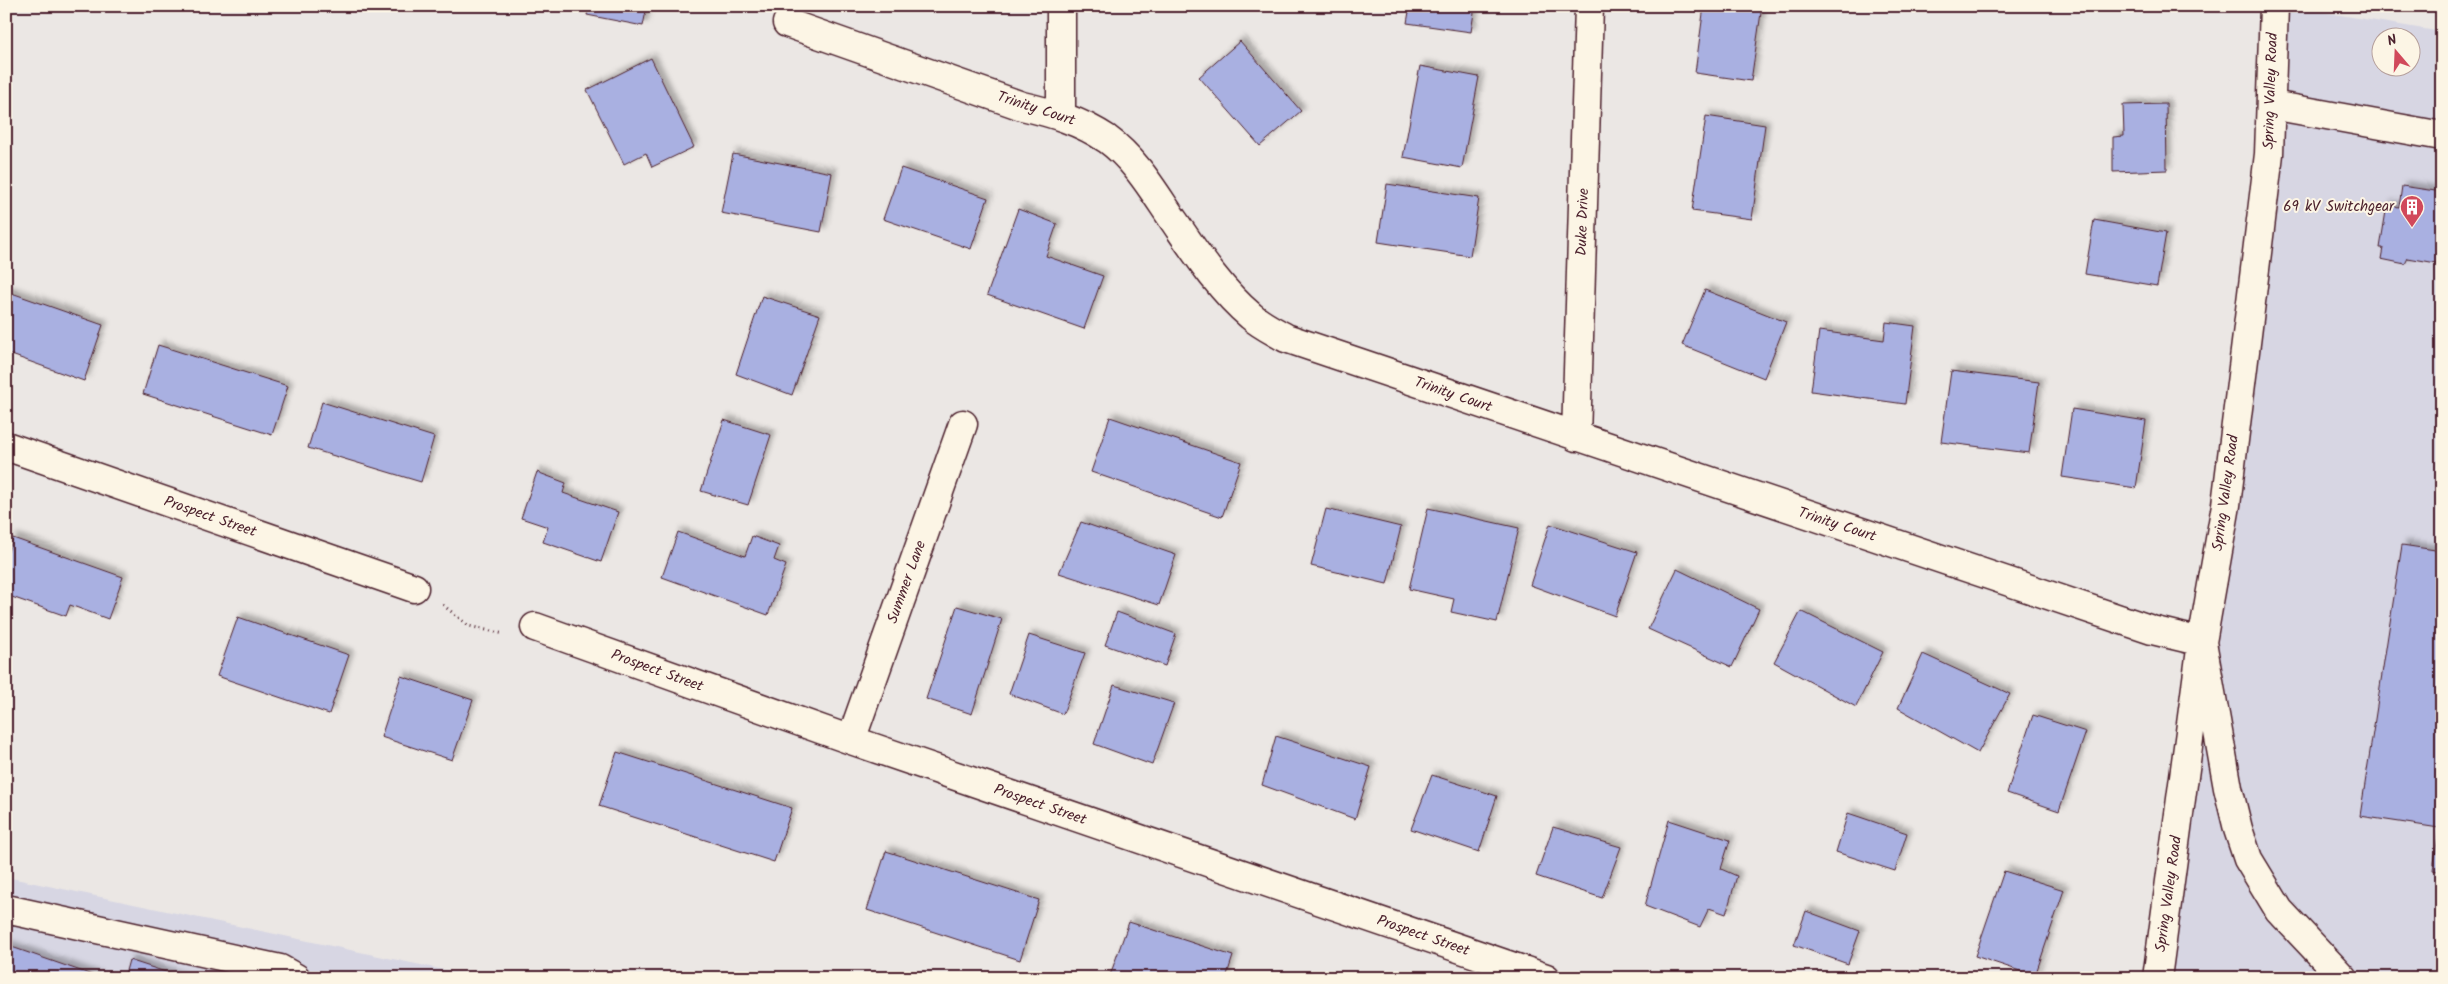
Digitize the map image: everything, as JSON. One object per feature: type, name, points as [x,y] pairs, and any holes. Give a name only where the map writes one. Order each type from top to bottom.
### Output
[{"type":"street","points":[[1060,6],[1061,115]]},
{"type":"street","name":"Duke Drive","points":[[1576,437],[1589,6]]},
{"type":"street","name":"Spring Valley Road","points":[[2157,978],[2202,642],[2227,496],[2269,154],[2274,6]]},
{"type":"street","name":"Trinity Court","points":[[787,24],[1022,106],[1061,115],[1076,121],[1108,140],[1137,167],[1228,294],[1251,316],[1286,338],[2167,635],[2202,642]]},
{"type":"street","points":[[2272,105],[2442,136]]},
{"type":"street","name":"Summer Lane","points":[[851,740],[963,424]]},
{"type":"street","name":"Prospect Street","points":[[6,446],[414,588]]},
{"type":"street","name":"Prospect Street","points":[[535,627],[851,740],[1546,978]]},
{"type":"street","points":[[2202,642],[2228,788],[2248,859],[2279,910],[2343,978]]},
{"type":"street","points":[[6,909],[280,969],[296,978]]},
{"type":"path","points":[[414,588],[438,601],[469,626],[513,636],[535,627]]},
{"type":"shaded area","points":[[2286,6],[2418,28],[2370,28],[2370,78],[2420,78],[2420,28],[2442,32],[2442,978],[2157,978]]},
{"type":"shaded area","points":[[6,877],[482,978],[6,978]]},
{"type":"building","points":[[589,6],[647,6],[643,26],[587,15]]},
{"type":"building","points":[[1410,6],[1475,6],[1471,32],[1407,23]]},
{"type":"building","points":[[1704,6],[1762,6],[1751,81],[1695,73]]},
{"type":"building","points":[[1240,41],[1301,111],[1260,146],[1199,77]]},
{"type":"building","points":[[651,58],[694,147],[652,167],[646,153],[624,164],[587,90]]},
{"type":"building","points":[[1420,66],[1479,77],[1462,168],[1403,157]]},
{"type":"building","points":[[2166,104],[2167,170],[2113,172],[2113,137],[2124,136],[2123,105]]},
{"type":"building","points":[[1706,116],[1765,125],[1752,219],[1692,211]]},
{"type":"building","points":[[733,154],[832,173],[821,232],[721,213]]},
{"type":"building","points":[[901,168],[988,198],[971,249],[883,219]]},
{"type":"building","points":[[1387,184],[1479,198],[1470,256],[1378,242]]},
{"type":"building","name":"69 kV Switchgear","points":[[2402,186],[2442,192],[2442,264],[2408,258],[2405,264],[2381,259],[2383,248],[2380,248],[2387,205],[2399,207]]},
{"type":"building","points":[[1018,209],[1057,224],[1046,256],[1103,276],[1084,329],[987,295]]},
{"type":"building","points":[[2094,220],[2166,233],[2157,286],[2085,274]]},
{"type":"building","points":[[1705,290],[1786,322],[1764,378],[1682,345]]},
{"type":"building","points":[[6,291],[103,325],[84,381],[6,353]]},
{"type":"building","points":[[762,296],[820,315],[792,395],[736,374]]},
{"type":"building","points":[[1886,322],[1915,326],[1905,404],[1811,391],[1819,331],[1884,340]]},
{"type":"building","points":[[158,345],[288,386],[272,435],[143,394]]},
{"type":"building","points":[[1951,371],[2039,382],[2029,453],[1941,442]]},
{"type":"building","points":[[322,402],[434,437],[421,482],[308,448]]},
{"type":"building","points":[[2072,409],[2146,421],[2136,488],[2062,477]]},
{"type":"building","points":[[1110,417],[1241,462],[1222,517],[1091,472]]},
{"type":"building","points":[[724,420],[771,435],[748,505],[701,491]]},
{"type":"building","points":[[537,472],[566,483],[563,493],[618,512],[601,562],[543,542],[548,527],[521,518]]},
{"type":"building","points":[[1428,508],[1519,528],[1497,622],[1451,612],[1454,599],[1409,589]]},
{"type":"building","points":[[1326,509],[1401,527],[1387,584],[1311,566]]},
{"type":"building","points":[[1081,522],[1176,555],[1159,605],[1059,573]]},
{"type":"building","points":[[1550,524],[1637,552],[1615,616],[1530,585]]},
{"type":"building","points":[[678,532],[745,556],[752,536],[779,546],[774,560],[786,565],[768,615],[662,577]]},
{"type":"building","points":[[13,538],[123,577],[108,619],[70,605],[66,616],[6,595],[6,557]]},
{"type":"building","points":[[2402,545],[2442,551],[2442,872],[2433,870],[2439,828],[2360,816]]},
{"type":"building","points":[[1677,569],[1759,609],[1732,667],[1648,629]]},
{"type":"building","points":[[957,606],[1002,619],[972,714],[926,699]]},
{"type":"building","points":[[1801,611],[1883,652],[1856,707],[1774,662]]},
{"type":"building","points":[[1117,612],[1176,634],[1165,666],[1105,645]]},
{"type":"building","points":[[238,617],[349,655],[329,714],[217,676]]},
{"type":"building","points":[[1029,635],[1085,653],[1063,714],[1009,694]]},
{"type":"building","points":[[1923,654],[2010,694],[1978,753],[1898,708]]},
{"type":"building","points":[[401,676],[473,700],[452,760],[381,737]]},
{"type":"building","points":[[1114,685],[1174,703],[1152,765],[1094,744]]},
{"type":"building","points":[[2033,715],[2086,732],[2059,811],[2007,793]]},
{"type":"building","points":[[1276,736],[1371,767],[1355,819],[1262,785]]},
{"type":"building","points":[[617,752],[792,808],[774,862],[599,806]]},
{"type":"building","points":[[1432,775],[1497,796],[1479,852],[1411,829]]},
{"type":"building","points":[[1848,813],[1907,833],[1895,871],[1836,852]]},
{"type":"building","points":[[1669,820],[1730,840],[1721,869],[1737,876],[1726,914],[1709,908],[1700,927],[1645,906]]},
{"type":"building","points":[[1553,827],[1621,847],[1602,898],[1536,876]]},
{"type":"building","points":[[886,851],[1039,900],[1020,960],[867,910]]},
{"type":"building","points":[[2004,871],[2064,890],[2035,976],[1975,956]]},
{"type":"building","points":[[1806,911],[1860,931],[1848,964],[1794,945]]},
{"type":"building","points":[[1129,922],[1233,956],[1226,978],[1109,978]]},
{"type":"building","points":[[6,945],[101,978],[6,978]]},
{"type":"building","points":[[129,960],[184,978],[124,978]]},
{"type":"place","name":"69 kV Switchgear","points":[[2412,228]]}]
